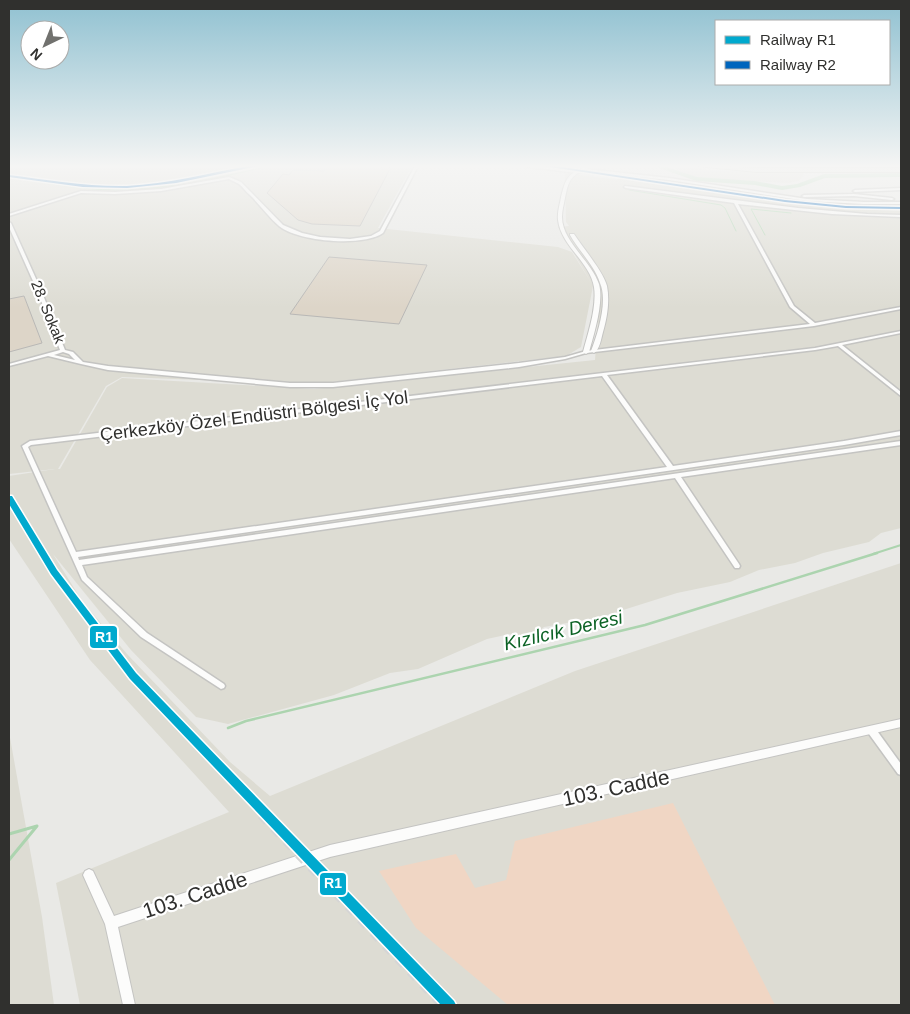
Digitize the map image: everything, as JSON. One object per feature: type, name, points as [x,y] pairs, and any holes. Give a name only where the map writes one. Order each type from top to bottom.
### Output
[{"type":"street","points":[[270,213],[282,226],[288,229],[320,239],[342,241],[377,236],[382,232],[392,213]]},
{"type":"street","points":[[561,213],[563,228],[597,285],[595,316],[586,352]]},
{"type":"street","points":[[742,213],[792,308],[814,325]]},
{"type":"street","points":[[875,213],[901,214]]},
{"type":"street","name":"28. Sokak","points":[[9,223],[39,290],[63,351],[9,364]]},
{"type":"street","points":[[563,228],[570,232],[604,284],[600,338],[594,351]]},
{"type":"street","points":[[49,354],[108,368],[311,386],[501,367],[564,358],[586,352],[814,325],[901,308]]},
{"type":"street","name":"Çerkezköy Özel Endüstri Bölgesi İç Yol","points":[[220,686],[144,635],[84,578],[25,446],[30,443],[815,349],[901,332]]},
{"type":"street","points":[[838,344],[901,394]]},
{"type":"street","points":[[63,351],[71,354],[81,363]]},
{"type":"street","points":[[603,374],[671,468]]},
{"type":"street","points":[[74,555],[844,443],[901,433]]},
{"type":"street","points":[[78,563],[901,443]]},
{"type":"street","points":[[677,476],[737,566]]},
{"type":"street","name":"103. Cadde","points":[[111,923],[330,851],[901,723]]},
{"type":"street","points":[[872,731],[901,771]]},
{"type":"street","points":[[89,875],[111,923],[128,1005]]},
{"type":"shaded area","points":[[9,213],[386,213],[378,228],[558,247],[572,252],[592,284],[558,227],[569,226],[566,222],[566,213],[901,213],[901,528],[881,533],[869,542],[823,553],[795,563],[759,570],[730,582],[677,593],[601,617],[544,627],[532,637],[519,640],[510,634],[487,639],[418,669],[390,673],[334,695],[228,724],[196,717],[131,650],[53,554],[82,601],[127,654],[230,762],[270,796],[575,671],[901,563],[901,1005],[80,1005],[56,883],[229,812],[90,660],[9,539],[9,476],[55,469],[9,474]],"holes":[[[593,286],[599,309],[595,360],[314,389],[122,378],[107,387],[60,469],[58,469],[106,386],[122,377],[313,384],[566,356],[581,347]]]},
{"type":"shaded area","points":[[9,732],[42,917],[54,1005],[9,1005]]},
{"type":"shaded area","points":[[673,803],[775,1005],[508,1005],[416,928],[379,871],[456,854],[475,888],[506,880],[515,841]]},
{"type":"building","points":[[290,213],[367,213],[360,226],[312,224],[298,220]]},
{"type":"building","points":[[329,257],[427,265],[399,324],[290,314]]},
{"type":"building","points":[[24,296],[42,343],[9,352],[9,299]]},
{"type":"waterway","points":[[728,213],[736,231]]},
{"type":"waterway","points":[[753,213],[765,235]]},
{"type":"waterway","name":"Kızılcık Deresi","points":[[873,554],[901,545]]},
{"type":"waterway","name":"Kızılcık Deresi","points":[[228,728],[246,721],[645,625],[877,553]]},
{"type":"waterway","points":[[9,834],[37,826],[9,860]]},
{"type":"railway","points":[[9,498],[43,554]]},
{"type":"railway","points":[[42,553],[54,572],[133,676],[211,757]]},
{"type":"railway","points":[[210,756],[450,1005]]},
{"type":"railway","points":[[259,817],[438,1005]]},
{"type":"rail line","name":"R1","points":[[9,498],[54,572],[133,676],[450,1005]]}]
